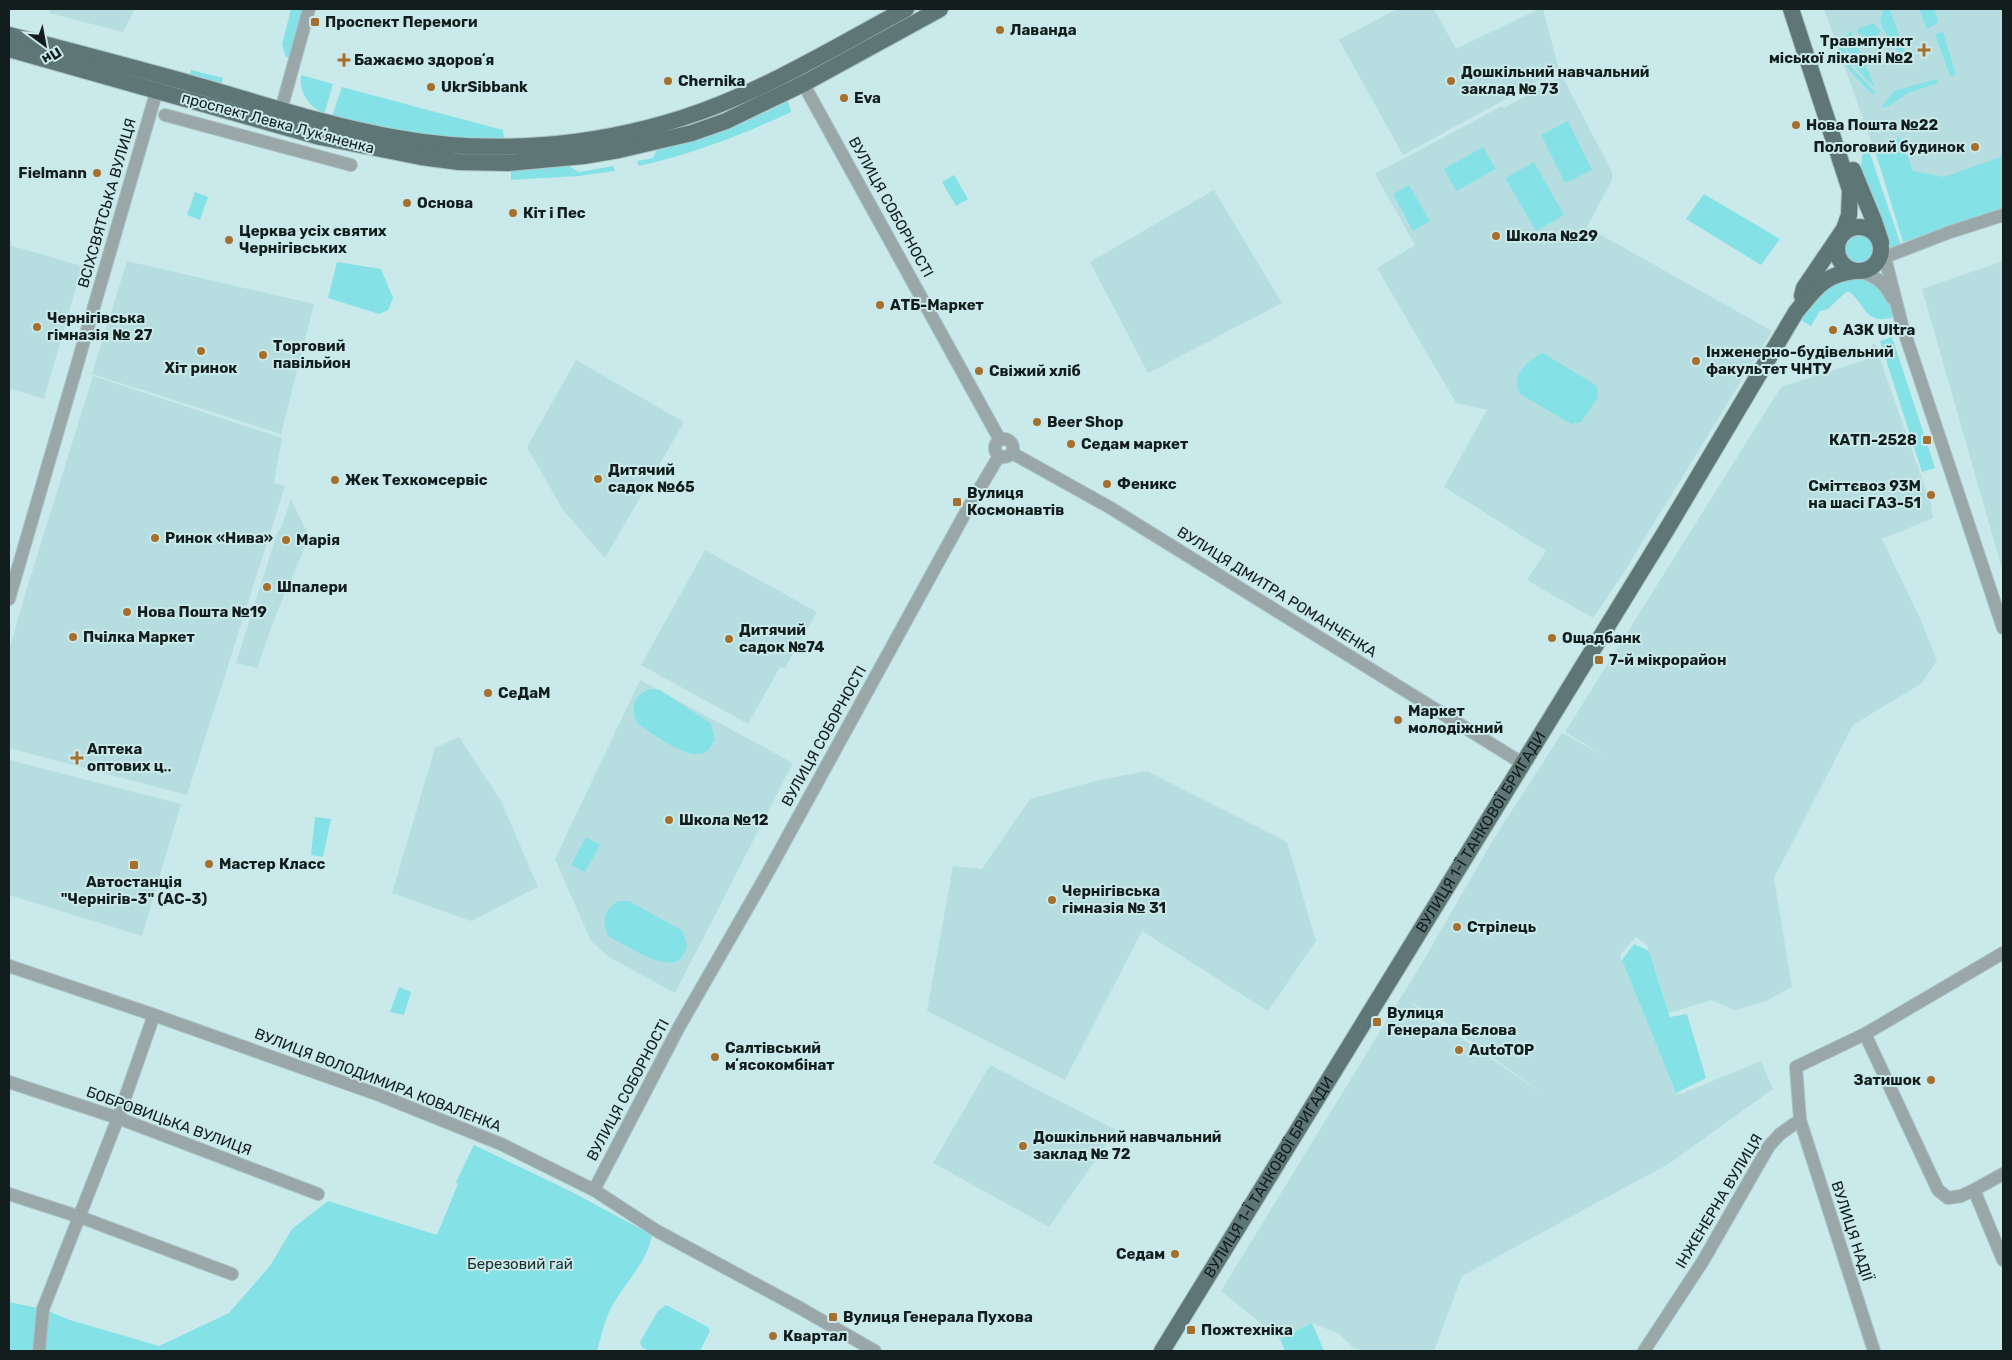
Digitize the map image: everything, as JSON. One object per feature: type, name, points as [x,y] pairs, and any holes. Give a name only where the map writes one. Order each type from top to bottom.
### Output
[{"type":"main road","name":"проспект Левка Лукʼяненка","points":[[278,118],[428,142],[475,146],[542,144],[617,134],[681,118],[730,101],[795,69],[906,9]]},
{"type":"main road","name":"проспект Левка Лукʼяненка","points":[[9,35],[278,118],[362,146],[459,162],[508,163],[549,160],[619,150],[692,133],[726,121],[803,84],[940,9]]},
{"type":"main road","name":"ВУЛИЦЯ 1-Ї ТАНКОВОЇ БРИГАДИ","points":[[1791,9],[1850,190],[1849,215],[1839,238],[1804,288],[1796,312]]},
{"type":"main road","points":[[1799,9],[1849,159],[1874,221],[1880,255]]},
{"type":"main road","name":"проспект Левка Лукʼяненка","points":[[9,49],[160,83]]},
{"type":"main road","points":[[1865,227],[1877,236],[1880,255],[1862,271],[1855,271],[1843,264],[1838,258],[1836,252],[1839,238],[1850,228],[1865,227]]},
{"type":"main road","name":"ВУЛИЦЯ 1-Ї ТАНКОВОЇ БРИГАДИ","points":[[1162,1351],[1672,520],[1796,312],[1816,287],[1829,277],[1840,272],[1855,271]]},
{"type":"street","points":[[278,118],[309,9]]},
{"type":"street","name":"ВУЛИЦЯ СОБОРНОСТІ","points":[[795,69],[1000,440]]},
{"type":"street","name":"ВСІХСВЯТСЬКА ВУЛИЦЯ","points":[[9,599],[160,83]]},
{"type":"street","points":[[165,115],[274,148],[351,165]]},
{"type":"street","points":[[2003,215],[1880,255],[2003,628]]},
{"type":"street","points":[[1855,271],[1870,274],[1880,280],[1889,292],[1899,314]]},
{"type":"street","name":"ВУЛИЦЯ СОБОРНОСТІ","points":[[594,1190],[679,1027],[767,874],[968,508],[999,456],[995,452],[995,446],[1000,440],[1006,439],[1011,442],[1012,453]]},
{"type":"street","points":[[999,456],[1008,457],[1012,453]]},
{"type":"street","name":"ВУЛИЦЯ ДМИТРА РОМАНЧЕНКА","points":[[1012,453],[1109,507],[1522,763]]},
{"type":"street","points":[[1800,1120],[1796,1067],[1865,1034],[2003,953]]},
{"type":"street","name":"ВУЛИЦЯ ВОЛОДИМИРА КОВАЛЕНКА","points":[[9,966],[154,1015],[424,1112],[501,1144],[594,1190],[658,1231],[875,1351]]},
{"type":"street","points":[[39,1351],[43,1309],[118,1118],[154,1015]]},
{"type":"street","points":[[1865,1034],[1938,1190],[1948,1198],[1961,1196],[2003,1174]]},
{"type":"street","name":"БОБРОВИЦЬКА ВУЛИЦЯ","points":[[9,1082],[118,1118],[318,1194]]},
{"type":"street","name":"ІНЖЕНЕРНА ВУЛИЦЯ","points":[[1649,1351],[1769,1146],[1780,1134],[1800,1120]]},
{"type":"street","name":"ВУЛИЦЯ НАДІЇ","points":[[1800,1120],[1874,1351]]},
{"type":"street","points":[[1974,1190],[2003,1260]]},
{"type":"street","points":[[9,1194],[80,1217],[232,1274]]},
{"type":"shaded area","points":[[50,9],[135,9],[123,32],[49,13]]},
{"type":"shaded area","name":"Дошкільний навчальний заклад № 73","points":[[1397,9],[1434,9],[1456,49],[1539,9],[1543,9],[1559,70],[1403,155],[1339,40]]},
{"type":"shaded area","points":[[1824,9],[2003,9],[2003,213],[1905,237]]},
{"type":"shaded area","points":[[1562,76],[1612,172],[1612,180],[1587,227],[1772,331],[1624,572],[1593,618],[1527,580],[1546,551],[1444,487],[1487,410],[1456,403],[1377,268],[1415,245],[1375,174]]},
{"type":"shaded area","points":[[1214,190],[1282,303],[1148,373],[1090,262]]},
{"type":"shaded area","name":"Чернігівська гімназія № 27","points":[[9,245],[82,266],[44,399],[9,388]]},
{"type":"shaded area","name":"Хіт ринок","points":[[127,261],[314,304],[281,434],[92,374]]},
{"type":"shaded area","points":[[2003,261],[2003,572],[1922,289]]},
{"type":"shaded area","points":[[1874,342],[1931,504],[1933,518],[1882,539],[1919,616],[1937,660],[1922,683],[1853,725],[1774,878],[1792,987],[1766,1001],[1735,1010],[1711,1000],[1669,1013],[1647,945],[1636,937],[1620,955],[1676,1093],[1681,1094],[1761,1061],[1773,1089],[1670,1163],[1462,1276],[1434,1351],[1363,1351],[1353,1347],[1339,1334],[1312,1323],[1280,1339],[1221,1291],[1422,963],[1496,835],[1562,733],[1607,757],[1565,732],[1781,387],[1865,360]],"holes":[[[1412,1003],[1446,1023],[1544,1095]]]},
{"type":"shaded area","name":"Дитячий садок №65","points":[[576,360],[684,422],[605,558],[563,510],[527,447]]},
{"type":"shaded area","name":"Ринок «Нива»","points":[[93,376],[282,438],[274,483],[285,486],[187,795],[9,748],[9,651]]},
{"type":"shaded area","points":[[291,499],[307,532],[303,552],[277,612],[257,668],[236,663],[278,530],[280,530]]},
{"type":"shaded area","name":"Дитячий садок №74","points":[[705,550],[817,612],[785,668],[780,667],[748,724],[641,665]]},
{"type":"shaded area","name":"Школа №12","points":[[640,680],[793,763],[675,993],[609,957],[591,941],[555,859]]},
{"type":"shaded area","points":[[459,737],[501,801],[538,887],[471,921],[392,893],[435,748]]},
{"type":"shaded area","points":[[9,760],[181,804],[142,936],[9,895]]},
{"type":"shaded area","name":"Чернігівська гімназія № 31","points":[[1147,771],[1287,842],[1316,941],[1268,1011],[1142,931],[1065,1080],[927,1011],[953,866],[982,869],[1030,799],[1099,780]]},
{"type":"shaded area","name":"Дошкільний навчальний заклад № 72","points":[[990,1065],[1116,1130],[1049,1227],[933,1163]]},
{"type":"green space","points":[[291,9],[303,9],[289,58],[286,57],[282,45]]},
{"type":"green space","points":[[1884,9],[1890,10],[1907,57],[1903,58],[1883,29],[1880,19]]},
{"type":"green space","points":[[1919,9],[1934,9],[1938,20],[1936,24],[1927,29]]},
{"type":"green space","points":[[1873,23],[1881,31],[1872,42],[1857,32],[1858,29]]},
{"type":"green space","points":[[1851,31],[1875,87],[1864,77],[1849,56],[1846,41],[1847,34]]},
{"type":"green space","points":[[1943,32],[1956,74],[1953,76],[1950,76],[1935,34]]},
{"type":"green space","points":[[1839,39],[1841,39],[1852,68],[1875,94],[1871,93],[1860,82],[1844,62],[1839,47]]},
{"type":"green space","points":[[191,70],[223,78],[221,85],[189,76]]},
{"type":"green space","points":[[301,75],[333,84],[324,114],[313,107],[303,93]]},
{"type":"green space","points":[[1936,79],[1938,83],[1908,93],[1889,106],[1881,108],[1894,91]]},
{"type":"green space","points":[[342,87],[503,130],[504,140],[410,134],[332,116]]},
{"type":"green space","points":[[788,101],[791,112],[773,120],[697,150],[639,166],[637,161],[653,158],[657,150],[724,130]]},
{"type":"green space","points":[[1568,121],[1592,170],[1565,183],[1541,135]]},
{"type":"green space","points":[[1901,138],[1913,171],[1944,177],[2003,156],[2003,208],[1903,242],[1874,147]]},
{"type":"green space","points":[[1483,147],[1496,169],[1456,191],[1444,169]]},
{"type":"green space","points":[[1868,148],[1902,248],[1891,248],[1861,170],[1862,156]]},
{"type":"green space","points":[[1534,162],[1564,215],[1536,231],[1505,178]]},
{"type":"green space","points":[[569,166],[579,172],[613,166],[615,171],[578,176],[511,180],[511,170]]},
{"type":"green space","points":[[954,175],[968,199],[956,206],[942,182]]},
{"type":"green space","points":[[1409,185],[1430,221],[1413,231],[1393,194]]},
{"type":"green space","points":[[195,192],[208,197],[200,220],[187,215]]},
{"type":"green space","points":[[1704,194],[1780,239],[1761,265],[1686,219]]},
{"type":"green space","points":[[1858,232],[1870,237],[1875,249],[1870,261],[1858,266],[1846,261],[1841,249],[1846,237]]},
{"type":"green space","points":[[337,262],[381,269],[393,298],[388,310],[379,314],[328,298]]},
{"type":"green space","points":[[1858,276],[1882,291],[1894,317],[1878,319],[1872,317],[1850,292],[1846,292],[1828,309],[1820,311],[1811,326],[1799,319],[1822,288]]},
{"type":"green space","points":[[1892,337],[1935,468],[1922,472],[1880,341]]},
{"type":"green space","points":[[1543,353],[1597,386],[1598,397],[1581,422],[1571,424],[1520,394],[1517,381],[1522,369],[1531,360]]},
{"type":"green space","points":[[650,689],[660,690],[711,724],[715,740],[706,752],[699,754],[680,750],[637,723],[634,712],[635,703],[640,695]]},
{"type":"green space","points":[[315,817],[331,819],[323,857],[311,855]]},
{"type":"green space","points":[[586,837],[600,845],[585,872],[571,865]]},
{"type":"green space","points":[[619,901],[629,901],[683,931],[687,946],[680,959],[672,962],[663,962],[633,950],[608,936],[605,916],[610,908]]},
{"type":"green space","points":[[1634,944],[1649,951],[1670,1017],[1687,1014],[1706,1078],[1676,1093],[1622,960]]},
{"type":"green space","points":[[399,987],[411,992],[404,1015],[390,1012]]},
{"type":"green space","name":"Березовий гай","points":[[474,1145],[572,1192],[652,1235],[640,1265],[610,1310],[597,1351],[9,1351],[9,1302],[43,1309],[70,1320],[159,1346],[229,1313],[270,1266],[292,1229],[328,1201],[437,1235],[458,1184],[456,1182]]},
{"type":"green space","points":[[666,1305],[708,1327],[710,1331],[700,1351],[649,1351],[642,1347],[640,1342],[658,1311]]},
{"type":"green space","points":[[1312,1323],[1324,1351],[1285,1351],[1280,1339]]},
{"type":"place","name":"Проспект Перемоги","points":[[315,22]]},
{"type":"place","name":"Лаванда","points":[[1000,30]]},
{"type":"place","name":"Травмпункт міської лікарні №2","points":[[1924,50]]},
{"type":"place","name":"Бажаємо здоровʼя","points":[[344,60]]},
{"type":"place","name":"Chernika","points":[[668,81]]},
{"type":"place","name":"Дошкільний навчальний заклад № 73","points":[[1451,81]]},
{"type":"place","name":"UkrSibbank","points":[[431,87]]},
{"type":"place","name":"Eva","points":[[844,98]]},
{"type":"place","name":"Нова Пошта №22","points":[[1796,125]]},
{"type":"place","name":"Пологовий будинок","points":[[1975,147]]},
{"type":"place","name":"Fielmann","points":[[97,173]]},
{"type":"place","name":"Основа","points":[[407,203]]},
{"type":"place","name":"Кіт і Пес","points":[[513,213]]},
{"type":"place","name":"Школа №29","points":[[1496,236]]},
{"type":"place","name":"Церква усіх святих Чернігівських","points":[[229,240]]},
{"type":"place","name":"АТБ-Маркет","points":[[880,305]]},
{"type":"place","name":"Чернігівська гімназія № 27","points":[[37,327]]},
{"type":"place","name":"АЗК Ultra","points":[[1833,330]]},
{"type":"place","name":"Хіт ринок","points":[[201,351]]},
{"type":"place","name":"Торговий павільйон","points":[[263,355]]},
{"type":"place","name":"Інженерно-будівельний факультет ЧНТУ","points":[[1696,361]]},
{"type":"place","name":"Свіжий хліб","points":[[979,371]]},
{"type":"place","name":"Beer Shop","points":[[1037,422]]},
{"type":"place","name":"КАТП-2528","points":[[1927,440]]},
{"type":"place","name":"Седам маркет","points":[[1071,444]]},
{"type":"place","name":"Дитячий садок №65","points":[[598,479]]},
{"type":"place","name":"Жек Техкомсервіс","points":[[335,480]]},
{"type":"place","name":"Феникс","points":[[1107,484]]},
{"type":"place","name":"Сміттєвоз 93М на шасі ГАЗ-51","points":[[1931,495]]},
{"type":"place","name":"Вулиця Космонавтів","points":[[957,502]]},
{"type":"place","name":"Ринок «Нива»","points":[[155,538]]},
{"type":"place","name":"Марія","points":[[286,540]]},
{"type":"place","name":"Шпалери","points":[[267,587]]},
{"type":"place","name":"Нова Пошта №19","points":[[127,612]]},
{"type":"place","name":"Пчілка Маркет","points":[[73,637]]},
{"type":"place","name":"Ощадбанк","points":[[1552,638]]},
{"type":"place","name":"Дитячий садок №74","points":[[729,639]]},
{"type":"place","name":"7-й мікрорайон","points":[[1599,660]]},
{"type":"place","name":"СеДаМ","points":[[488,693]]},
{"type":"place","name":"Маркет молодіжний","points":[[1398,720]]},
{"type":"place","name":"Аптека оптових ц‥","points":[[77,758]]},
{"type":"place","name":"Школа №12","points":[[669,820]]},
{"type":"place","name":"Мастер Класс","points":[[209,864]]},
{"type":"place","name":"Автостанція \"Чернігів-3\" (АС-3)","points":[[134,865]]},
{"type":"place","name":"Чернігівська гімназія № 31","points":[[1052,900]]},
{"type":"place","name":"Стрілець","points":[[1457,927]]},
{"type":"place","name":"Вулиця Генерала Бєлова","points":[[1377,1022]]},
{"type":"place","name":"AutoTOP","points":[[1459,1050]]},
{"type":"place","name":"Салтівський мʼясокомбінат","points":[[715,1057]]},
{"type":"place","name":"Затишок","points":[[1931,1080]]},
{"type":"place","name":"Дошкільний навчальний заклад № 72","points":[[1023,1146]]},
{"type":"place","name":"Седам","points":[[1175,1254]]},
{"type":"place","name":"Вулиця Генерала Пухова","points":[[833,1317]]},
{"type":"place","name":"Пожтехніка","points":[[1191,1330]]},
{"type":"place","name":"Квартал","points":[[773,1336]]}]
